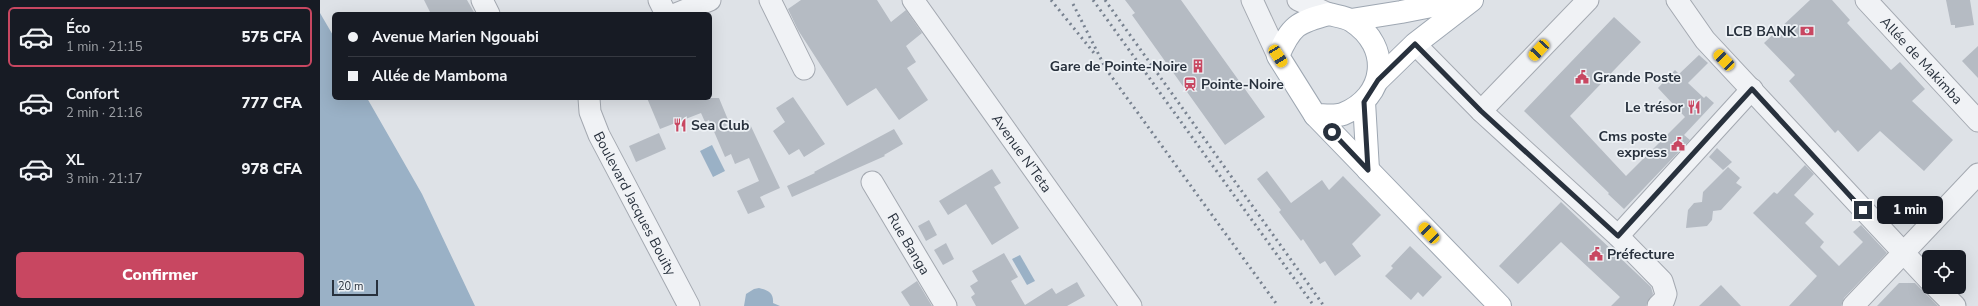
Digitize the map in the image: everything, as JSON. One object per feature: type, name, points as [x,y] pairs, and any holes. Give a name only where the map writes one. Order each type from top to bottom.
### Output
[{"type":"main road","points":[[1351,20],[1462,0]]},
{"type":"main road","points":[[1315,115],[1341,115],[1364,102],[1378,80],[1415,44],[1472,0]]},
{"type":"main road","points":[[1378,80],[1379,57],[1370,35],[1351,20],[1329,14],[1306,20],[1288,34],[1278,56],[1315,115],[1500,306]]},
{"type":"main road","points":[[1364,102],[1368,170]]},
{"type":"street","points":[[482,0],[488,12]]},
{"type":"street","points":[[659,0],[665,12]]},
{"type":"street","points":[[681,12],[710,0]]},
{"type":"street","points":[[770,0],[804,69]]},
{"type":"street","name":"Avenue N'Teta","points":[[913,0],[1131,306]]},
{"type":"street","points":[[1252,0],[1278,56]]},
{"type":"street","points":[[1298,0],[1329,14]]},
{"type":"street","points":[[1481,111],[1588,0]]},
{"type":"street","points":[[1677,0],[1705,40],[1922,273]]},
{"type":"street","name":"Allée de Makimba","points":[[1866,0],[1978,121]]},
{"type":"street","points":[[1415,44],[1481,111],[1618,236],[1665,286],[1666,294],[1664,300],[1658,306]]},
{"type":"street","points":[[1618,236],[1752,89]]},
{"type":"street","name":"Boulevard Jacques Bouity","points":[[589,100],[590,112],[599,135],[689,306]]},
{"type":"street","points":[[1853,306],[1978,174]]},
{"type":"street","name":"Rue Banga","points":[[872,182],[946,306]]},
{"type":"street","points":[[1943,294],[1955,306]]},
{"type":"water","points":[[320,13],[332,34],[332,100],[368,100],[422,194],[475,306],[320,306]]},
{"type":"water","points":[[712,145],[725,171],[713,177],[700,151]]},
{"type":"water","points":[[1020,255],[1035,281],[1027,285],[1012,259]]},
{"type":"water","points":[[759,288],[770,292],[773,303],[780,306],[744,306],[746,294]]},
{"type":"building","points":[[424,0],[467,0],[474,12],[430,12]]},
{"type":"building","points":[[801,0],[877,0],[891,22],[906,10],[922,33],[906,46],[916,62],[907,68],[928,100],[899,120],[876,88],[847,106],[798,30],[788,9]]},
{"type":"building","name":"Gare de Pointe-Noire","points":[[1125,0],[1181,0],[1265,117],[1225,145],[1132,15],[1135,13]]},
{"type":"building","points":[[1810,0],[1832,0],[1850,20],[1847,23],[1891,70],[1900,62],[1925,89],[1912,101],[1953,140],[1924,171],[1880,131],[1858,152],[1838,130],[1835,133],[1789,81],[1795,75],[1764,43]]},
{"type":"building","points":[[1946,0],[1970,0],[1974,25],[1955,28],[1955,25],[1951,25]]},
{"type":"building","name":"Grande Poste","points":[[1614,17],[1641,42],[1570,116],[1626,176],[1685,117],[1658,88],[1675,70],[1679,74],[1699,55],[1708,63],[1688,83],[1704,98],[1706,96],[1714,103],[1684,135],[1690,140],[1624,209],[1524,111]]},
{"type":"building","points":[[1978,46],[1978,78],[1962,61]]},
{"type":"building","points":[[793,97],[825,144],[804,157],[799,149],[789,155],[773,131],[785,122],[776,108]]},
{"type":"building","points":[[712,98],[719,98],[731,127],[748,120],[780,188],[760,197],[765,207],[748,214],[737,191],[759,181],[749,158],[735,164],[731,154],[725,157],[709,120],[705,122],[701,113],[660,129],[648,100],[712,100]]},
{"type":"building","points":[[894,129],[903,144],[884,155],[885,156],[792,197],[787,186],[815,173],[814,172]]},
{"type":"building","points":[[659,133],[666,149],[636,162],[629,146]]},
{"type":"building","points":[[1717,148],[1732,162],[1723,170],[1709,157]]},
{"type":"building","points":[[1805,165],[1814,174],[1794,195],[1814,214],[1805,223],[1824,242],[1820,247],[1839,266],[1863,242],[1853,232],[1861,225],[1887,253],[1844,298],[1841,306],[1789,306],[1817,276],[1753,213],[1774,192],[1777,194]]},
{"type":"building","points":[[1728,167],[1740,178],[1736,183],[1742,187],[1721,210],[1713,211],[1712,220],[1707,226],[1686,228],[1688,210],[1694,203],[1702,202],[1703,192]]},
{"type":"building","points":[[992,169],[1001,183],[994,187],[1019,228],[992,245],[966,204],[948,215],[939,201]]},
{"type":"building","points":[[1267,171],[1291,203],[1322,180],[1329,190],[1343,176],[1381,215],[1352,244],[1361,256],[1335,276],[1325,261],[1320,264],[1303,239],[1301,241],[1279,212],[1281,210],[1257,179]]},
{"type":"building","name":"Préfecture","points":[[1561,202],[1651,287],[1653,294],[1646,306],[1611,306],[1620,297],[1561,242],[1518,284],[1499,266]]},
{"type":"building","points":[[929,220],[937,235],[926,241],[918,226]]},
{"type":"building","points":[[946,243],[954,259],[943,265],[934,250]]},
{"type":"building","points":[[1410,246],[1442,277],[1423,297],[1418,292],[1411,300],[1385,276],[1393,268],[1391,266]]},
{"type":"building","points":[[1004,253],[1018,277],[1011,281],[1025,305],[1052,288],[1056,294],[1077,282],[1085,296],[1067,306],[976,306],[971,297],[975,294],[970,286],[978,281],[972,271]]},
{"type":"building","points":[[917,281],[932,306],[910,306],[901,292]]},
{"type":"building","points":[[1899,283],[1915,283],[1922,290],[1922,294],[1926,294],[1938,306],[1877,306]]},
{"type":"building","points":[[1721,285],[1741,306],[1699,306]]},
{"type":"railway","points":[[1051,0],[1094,53]]},
{"type":"railway","points":[[1093,0],[1314,306]]},
{"type":"railway","points":[[1105,0],[1324,306]]},
{"type":"railway","points":[[1073,4],[1106,69],[1278,306]]},
{"type":"place","name":"LCB BANK","points":[[1807,31]]},
{"type":"place","name":"Gare de Pointe-Noire","points":[[1198,66]]},
{"type":"place","name":"Grande Poste","points":[[1582,77]]},
{"type":"place","name":"Pointe-Noire","points":[[1190,84]]},
{"type":"place","name":"Le trésor","points":[[1694,107]]},
{"type":"place","name":"Sea Club","points":[[680,125]]},
{"type":"place","name":"Cms poste express","points":[[1678,144]]},
{"type":"place","name":"Préfecture","points":[[1596,254]]},
{"type":"route","points":[[1332,132],[1368,170],[1364,102],[1378,80],[1415,44],[1481,111],[1539,166],[1618,236],[1752,89],[1863,210]]}]
